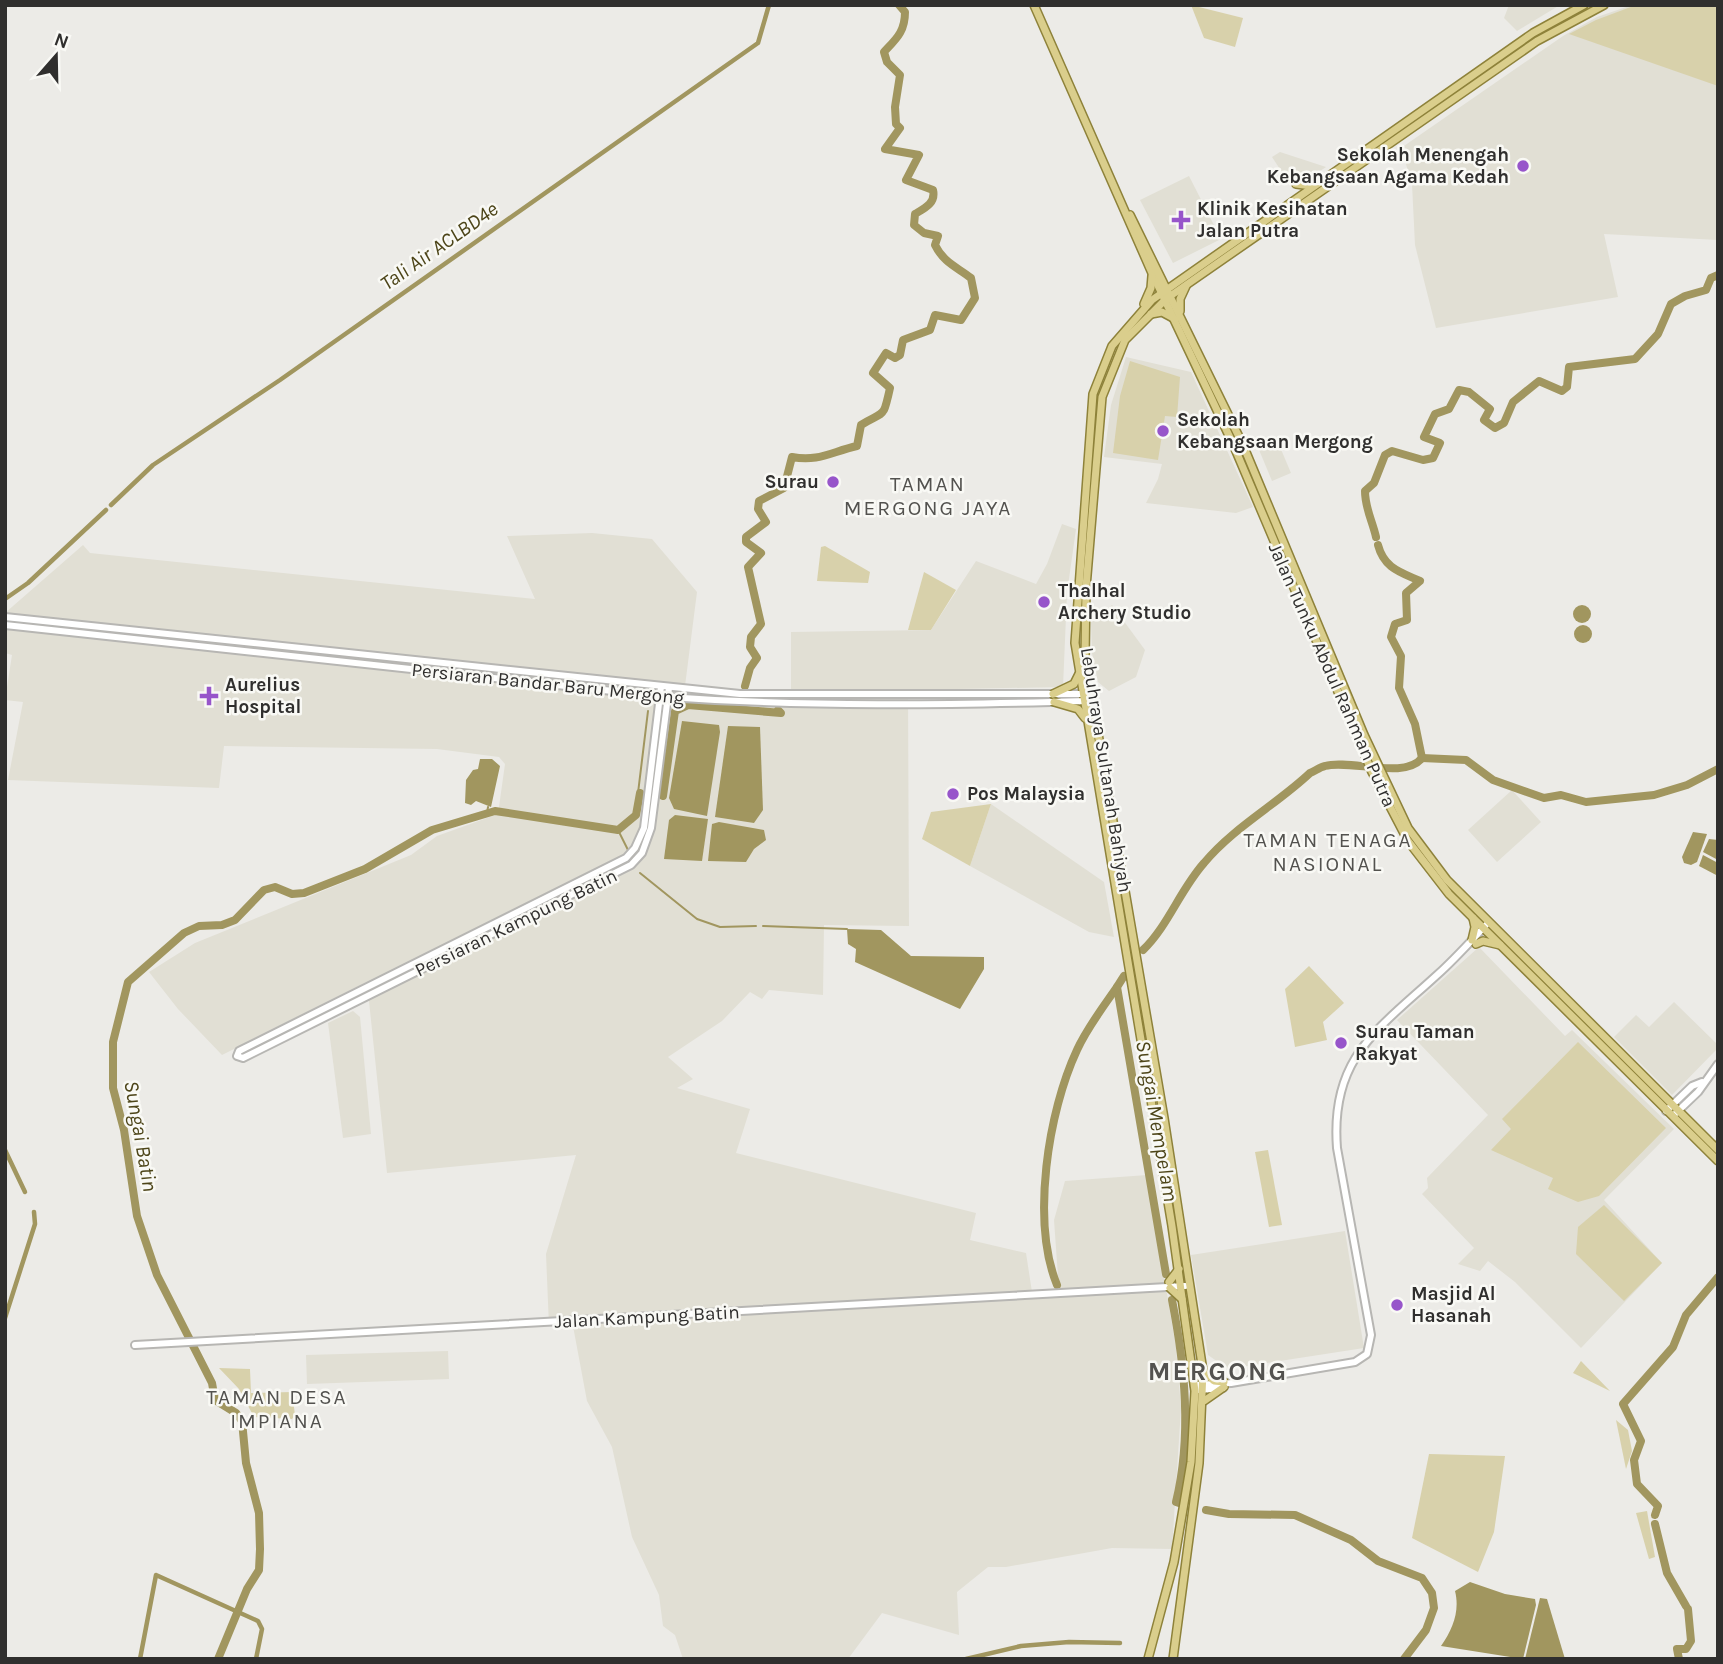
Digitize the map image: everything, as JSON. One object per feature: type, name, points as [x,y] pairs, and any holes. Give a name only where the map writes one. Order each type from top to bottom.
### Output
[{"type":"main road","name":"Jalan Tunku Abdul Rahman Putra","points":[[1034,5],[1178,318],[1365,758],[1419,858],[1472,917],[1489,927],[1503,947],[1672,1111],[1718,1150]]},
{"type":"main road","name":"Lebuhraya Sultanah Bahiyah","points":[[1174,1659],[1196,1494],[1203,1371],[1158,1082],[1088,697],[1080,673],[1075,643],[1076,591],[1093,394],[1112,346],[1143,313],[1312,186],[1533,33],[1584,5]]},
{"type":"main road","name":"Lebuhraya Sultanah Bahiyah","points":[[1187,280],[1309,201],[1543,37],[1604,5]]},
{"type":"main road","points":[[1296,184],[1312,186]]},
{"type":"main road","points":[[1303,193],[1309,201]]},
{"type":"main road","points":[[1155,271],[1172,279],[1187,280],[1180,299],[1178,318],[1162,312],[1143,313],[1155,271]]},
{"type":"main road","name":"Lebuhraya Sultanah Bahiyah","points":[[1143,313],[1119,349],[1102,397],[1084,622],[1088,729],[1179,1267],[1195,1388],[1193,1438],[1172,1576],[1148,1659]]},
{"type":"main road","name":"Jalan Tunku Abdul Rahman Putra","points":[[1178,318],[1244,445],[1376,759],[1408,828],[1425,853],[1489,927],[1718,1161]]},
{"type":"main road","points":[[1080,673],[1073,684],[1054,698],[1078,709],[1088,729]]},
{"type":"main road","points":[[1472,917],[1475,927],[1472,943],[1492,942],[1503,947]]},
{"type":"main road","points":[[1147,1084],[1158,1082]]},
{"type":"main road","points":[[1179,1267],[1169,1285],[1184,1302]]},
{"type":"main road","points":[[1203,1371],[1209,1379],[1226,1384]]},
{"type":"main road","points":[[1203,1402],[1226,1384]]},
{"type":"street","name":"Persiaran Bandar Baru Mergong","points":[[5,617],[665,687],[799,696],[1088,697]]},
{"type":"street","name":"Persiaran Bandar Baru Mergong","points":[[5,625],[668,697],[798,704],[984,705],[1054,698]]},
{"type":"street","name":"Persiaran Kampung Batin","points":[[665,687],[668,697],[651,828],[642,853],[631,864],[243,1058],[237,1056],[239,1051],[616,866],[626,858],[635,849],[644,828],[659,696],[665,687]]},
{"type":"street","points":[[1195,1388],[1354,1362],[1367,1354],[1371,1335],[1337,1148],[1335,1118],[1339,1095],[1362,1044],[1489,927]]},
{"type":"street","points":[[1672,1111],[1698,1092],[1702,1082],[1718,1064]]},
{"type":"street","name":"Jalan Kampung Batin","points":[[135,1345],[1190,1282]]},
{"type":"shaded area","points":[[1191,5],[1243,18],[1235,47],[1204,38]]},
{"type":"shaded area","points":[[1509,5],[1560,5],[1517,31],[1504,18]]},
{"type":"shaded area","name":"Sekolah Menengah Kebangsaan Agama Kedah","points":[[1632,5],[1718,5],[1718,240],[1604,234],[1618,297],[1436,328],[1415,245],[1412,184],[1401,148],[1563,36],[1597,17]]},
{"type":"shaded area","points":[[1636,5],[1718,5],[1718,86],[1569,34],[1596,20]]},
{"type":"shaded area","points":[[1280,152],[1326,167],[1293,189],[1272,157]]},
{"type":"shaded area","name":"Klinik Kesihatan Jalan Putra","points":[[1189,176],[1221,239],[1173,263],[1140,200]]},
{"type":"shaded area","name":"Sekolah Kebangsaan Mergong","points":[[1126,357],[1191,372],[1253,507],[1236,513],[1146,503],[1162,464],[1104,457],[1111,405]]},
{"type":"shaded area","points":[[1130,361],[1180,377],[1177,417],[1165,416],[1158,460],[1113,453],[1120,396]]},
{"type":"shaded area","points":[[1257,445],[1280,447],[1291,473],[1272,481]]},
{"type":"shaded area","points":[[1062,524],[1076,529],[1067,593],[1063,687],[908,690],[909,926],[824,925],[823,995],[769,990],[762,999],[750,992],[722,1021],[668,1057],[693,1079],[677,1088],[750,1109],[736,1153],[976,1213],[970,1240],[1026,1253],[1032,1292],[1059,1290],[1054,1220],[1065,1181],[1147,1175],[1176,1347],[1181,1408],[1172,1549],[1112,1548],[1006,1567],[988,1567],[957,1592],[959,1635],[882,1613],[848,1659],[683,1659],[675,1635],[663,1626],[659,1595],[632,1537],[612,1447],[587,1401],[573,1326],[549,1326],[546,1254],[576,1155],[387,1173],[367,982],[222,1055],[178,1009],[149,972],[195,943],[411,855],[437,836],[498,814],[505,764],[499,757],[437,749],[224,746],[219,788],[8,780],[23,702],[5,700],[12,655],[5,653],[5,613],[83,545],[90,553],[535,599],[507,536],[592,533],[652,539],[697,592],[685,686],[741,692],[791,691],[791,632],[931,630],[976,561],[1036,584],[1047,564]]},
{"type":"shaded area","points":[[825,546],[870,572],[868,583],[817,581],[821,547]]},
{"type":"shaded area","points":[[924,572],[956,590],[931,630],[908,630]]},
{"type":"shaded area","points":[[1112,605],[1145,650],[1136,677],[1109,691],[1098,682],[1092,653],[1091,622]]},
{"type":"shaded area","points":[[1582,605],[1588,608],[1591,614],[1588,620],[1582,623],[1576,620],[1573,614],[1576,608]]},
{"type":"shaded area","points":[[1583,625],[1589,628],[1592,634],[1589,640],[1583,643],[1577,640],[1574,634],[1577,628]]},
{"type":"shaded area","points":[[682,721],[719,725],[707,816],[674,809],[669,798]]},
{"type":"shaded area","points":[[728,726],[760,727],[763,810],[754,823],[715,817]]},
{"type":"shaded area","points":[[480,759],[492,759],[500,766],[491,807],[476,801],[471,805],[465,803],[466,780],[473,770],[478,769]]},
{"type":"shaded area","points":[[1512,790],[1541,822],[1497,862],[1468,830]]},
{"type":"shaded area","points":[[991,804],[1104,882],[1114,937],[1089,932],[970,866]]},
{"type":"shaded area","points":[[991,804],[970,866],[922,839],[931,812]]},
{"type":"shaded area","points":[[675,815],[708,819],[702,861],[664,859],[669,820]]},
{"type":"shaded area","points":[[719,822],[764,830],[766,840],[754,849],[746,862],[708,861],[712,824]]},
{"type":"shaded area","points":[[1693,832],[1707,834],[1697,862],[1691,865],[1684,863],[1682,857]]},
{"type":"shaded area","points":[[1709,839],[1718,840],[1718,860],[1703,852]]},
{"type":"shaded area","points":[[1703,855],[1718,863],[1718,876],[1699,866]]},
{"type":"shaded area","points":[[847,929],[881,930],[911,956],[984,957],[984,969],[960,1009],[855,962],[856,949],[848,944]]},
{"type":"shaded area","points":[[1479,947],[1565,1036],[1572,1030],[1674,1129],[1604,1200],[1662,1263],[1581,1348],[1515,1282],[1488,1261],[1480,1271],[1458,1264],[1474,1248],[1422,1194],[1428,1188],[1427,1178],[1488,1115],[1397,1020]]},
{"type":"shaded area","points":[[1309,966],[1344,1003],[1323,1022],[1327,1040],[1295,1047],[1285,989]]},
{"type":"shaded area","points":[[1674,1002],[1718,1048],[1672,1095],[1614,1037],[1636,1015],[1649,1027]]},
{"type":"shaded area","points":[[353,1011],[360,1017],[371,1134],[343,1138],[328,1023]]},
{"type":"shaded area","points":[[1578,1042],[1666,1128],[1599,1196],[1578,1202],[1548,1189],[1553,1178],[1491,1150],[1511,1129],[1502,1119]]},
{"type":"shaded area","points":[[1268,1150],[1282,1225],[1269,1227],[1255,1152]]},
{"type":"shaded area","points":[[1604,1205],[1662,1263],[1624,1301],[1576,1254],[1578,1227]]},
{"type":"shaded area","points":[[1345,1231],[1364,1348],[1228,1369],[1208,1355],[1191,1255]]},
{"type":"shaded area","points":[[448,1351],[449,1379],[307,1384],[306,1355]]},
{"type":"shaded area","points":[[1581,1361],[1610,1391],[1573,1373]]},
{"type":"shaded area","points":[[219,1368],[250,1369],[251,1393],[292,1392],[295,1415],[292,1419],[254,1417],[239,1389]]},
{"type":"shaded area","points":[[1616,1420],[1628,1430],[1632,1451],[1626,1469]]},
{"type":"shaded area","points":[[1429,1454],[1505,1456],[1494,1532],[1478,1572],[1412,1538]]},
{"type":"shaded area","points":[[1647,1511],[1655,1557],[1649,1559],[1636,1513]]},
{"type":"shaded area","points":[[1470,1582],[1505,1594],[1535,1599],[1536,1605],[1523,1659],[1441,1646],[1454,1620],[1457,1606],[1455,1591]]},
{"type":"shaded area","points":[[1540,1598],[1547,1599],[1565,1659],[1525,1659]]},
{"type":"waterway","name":"Tali Air ACLBD4e","points":[[111,505],[153,465],[280,380],[758,43],[769,5]]},
{"type":"waterway","points":[[745,686],[750,668],[757,658],[750,647],[751,637],[761,624],[748,567],[761,553],[746,542],[746,537],[766,522],[758,509],[759,501],[784,488],[792,457],[817,457],[857,446],[861,425],[882,413],[886,405],[890,388],[873,373],[886,353],[895,358],[900,355],[903,340],[930,330],[935,315],[961,320],[975,298],[971,278],[947,260],[935,245],[938,236],[924,233],[914,225],[915,214],[929,205],[933,198],[933,190],[906,180],[919,155],[885,149],[900,128],[896,124],[895,107],[900,75],[887,62],[884,52],[899,35],[903,25],[905,12],[899,5]]},
{"type":"waterway","points":[[1376,537],[1367,509],[1365,491],[1374,483],[1385,455],[1392,451],[1423,460],[1433,458],[1440,443],[1424,437],[1435,414],[1449,409],[1459,390],[1469,392],[1490,409],[1484,420],[1495,428],[1504,423],[1513,402],[1539,381],[1562,391],[1567,387],[1569,367],[1635,359],[1658,334],[1671,304],[1685,296],[1706,290],[1711,278],[1718,275]]},
{"type":"waterway","name":"Tali Air ACLBD4e","points":[[5,599],[28,583],[106,510]]},
{"type":"waterway","points":[[1378,545],[1389,564],[1420,581],[1406,593],[1407,620],[1395,624],[1391,637],[1401,656],[1399,688],[1415,724],[1422,758]]},
{"type":"waterway","points":[[663,796],[675,711],[688,705],[781,713],[778,710]]},
{"type":"waterway","points":[[638,793],[648,711]]},
{"type":"waterway","points":[[1422,758],[1466,760],[1493,780],[1544,798],[1561,795],[1586,802],[1654,795],[1687,785],[1718,769]]},
{"type":"waterway","name":"Sungai Mempelam","points":[[1143,950],[1216,850],[1310,773],[1336,765],[1403,768],[1422,758]]},
{"type":"waterway","name":"Sungai Batin","points":[[218,1659],[247,1589],[259,1570],[259,1513],[246,1463],[242,1421],[236,1413],[215,1400],[212,1383],[157,1275],[137,1216],[124,1130],[113,1088],[113,1042],[128,982],[184,933],[199,926],[222,925],[235,920],[264,890],[275,887],[292,894],[304,893],[365,869],[432,830],[495,811],[618,830],[636,815],[640,793]]},
{"type":"waterway","name":"Sungai Batin","points":[[487,813],[488,807]]},
{"type":"waterway","points":[[618,830],[628,850]]},
{"type":"waterway","points":[[640,873],[697,919],[720,927],[756,926]]},
{"type":"waterway","points":[[763,926],[847,929]]},
{"type":"waterway","name":"Sungai Mempelam","points":[[1124,976],[1117,987],[1166,1274]]},
{"type":"waterway","points":[[1057,1285],[1049,1259],[1045,1230],[1046,1167],[1051,1135],[1058,1104],[1077,1050],[1117,987]]},
{"type":"waterway","points":[[5,1150],[25,1192]]},
{"type":"waterway","points":[[5,1318],[35,1224],[34,1212]]},
{"type":"waterway","points":[[1655,1515],[1658,1506],[1637,1484],[1634,1460],[1641,1441],[1623,1404],[1673,1347],[1686,1315],[1718,1277]]},
{"type":"waterway","name":"Sungai Mempelam","points":[[1172,1300],[1185,1401],[1184,1452],[1176,1502],[1179,1503]]},
{"type":"waterway","name":"Sungai Mempelam","points":[[1206,1510],[1229,1514],[1295,1515],[1351,1540],[1378,1561],[1422,1578],[1432,1593],[1434,1608],[1426,1630],[1404,1659]]},
{"type":"waterway","points":[[1655,1524],[1667,1573],[1686,1606]]},
{"type":"waterway","points":[[140,1659],[156,1575],[258,1621],[262,1629],[256,1659]]},
{"type":"waterway","points":[[1679,1659],[1677,1649],[1686,1649],[1691,1641],[1688,1609]]},
{"type":"waterway","points":[[966,1659],[1021,1646],[1069,1642],[1120,1643]]},
{"type":"place","name":"Sekolah Menengah Kebangsaan Agama Kedah","points":[[1523,166]]},
{"type":"place","name":"Klinik Kesihatan Jalan Putra","points":[[1181,220]]},
{"type":"place","name":"Sekolah Kebangsaan Mergong","points":[[1163,431]]},
{"type":"place","name":"Surau","points":[[833,482]]},
{"type":"place","name":"Thalhal Archery Studio","points":[[1044,602]]},
{"type":"place","name":"Aurelius Hospital","points":[[209,696]]},
{"type":"place","name":"Pos Malaysia","points":[[953,794]]},
{"type":"place","name":"Surau Taman Rakyat","points":[[1341,1043]]},
{"type":"place","name":"Masjid Al Hasanah","points":[[1397,1305]]},
{"type":"district","name":"TAMAN MERGONG JAYA","points":[[928,496]]},
{"type":"district","name":"TAMAN TENAGA NASIONAL","points":[[1328,852]]},
{"type":"district","name":"MERGONG","points":[[1218,1371]]},
{"type":"district","name":"TAMAN DESA IMPIANA","points":[[277,1409]]}]
